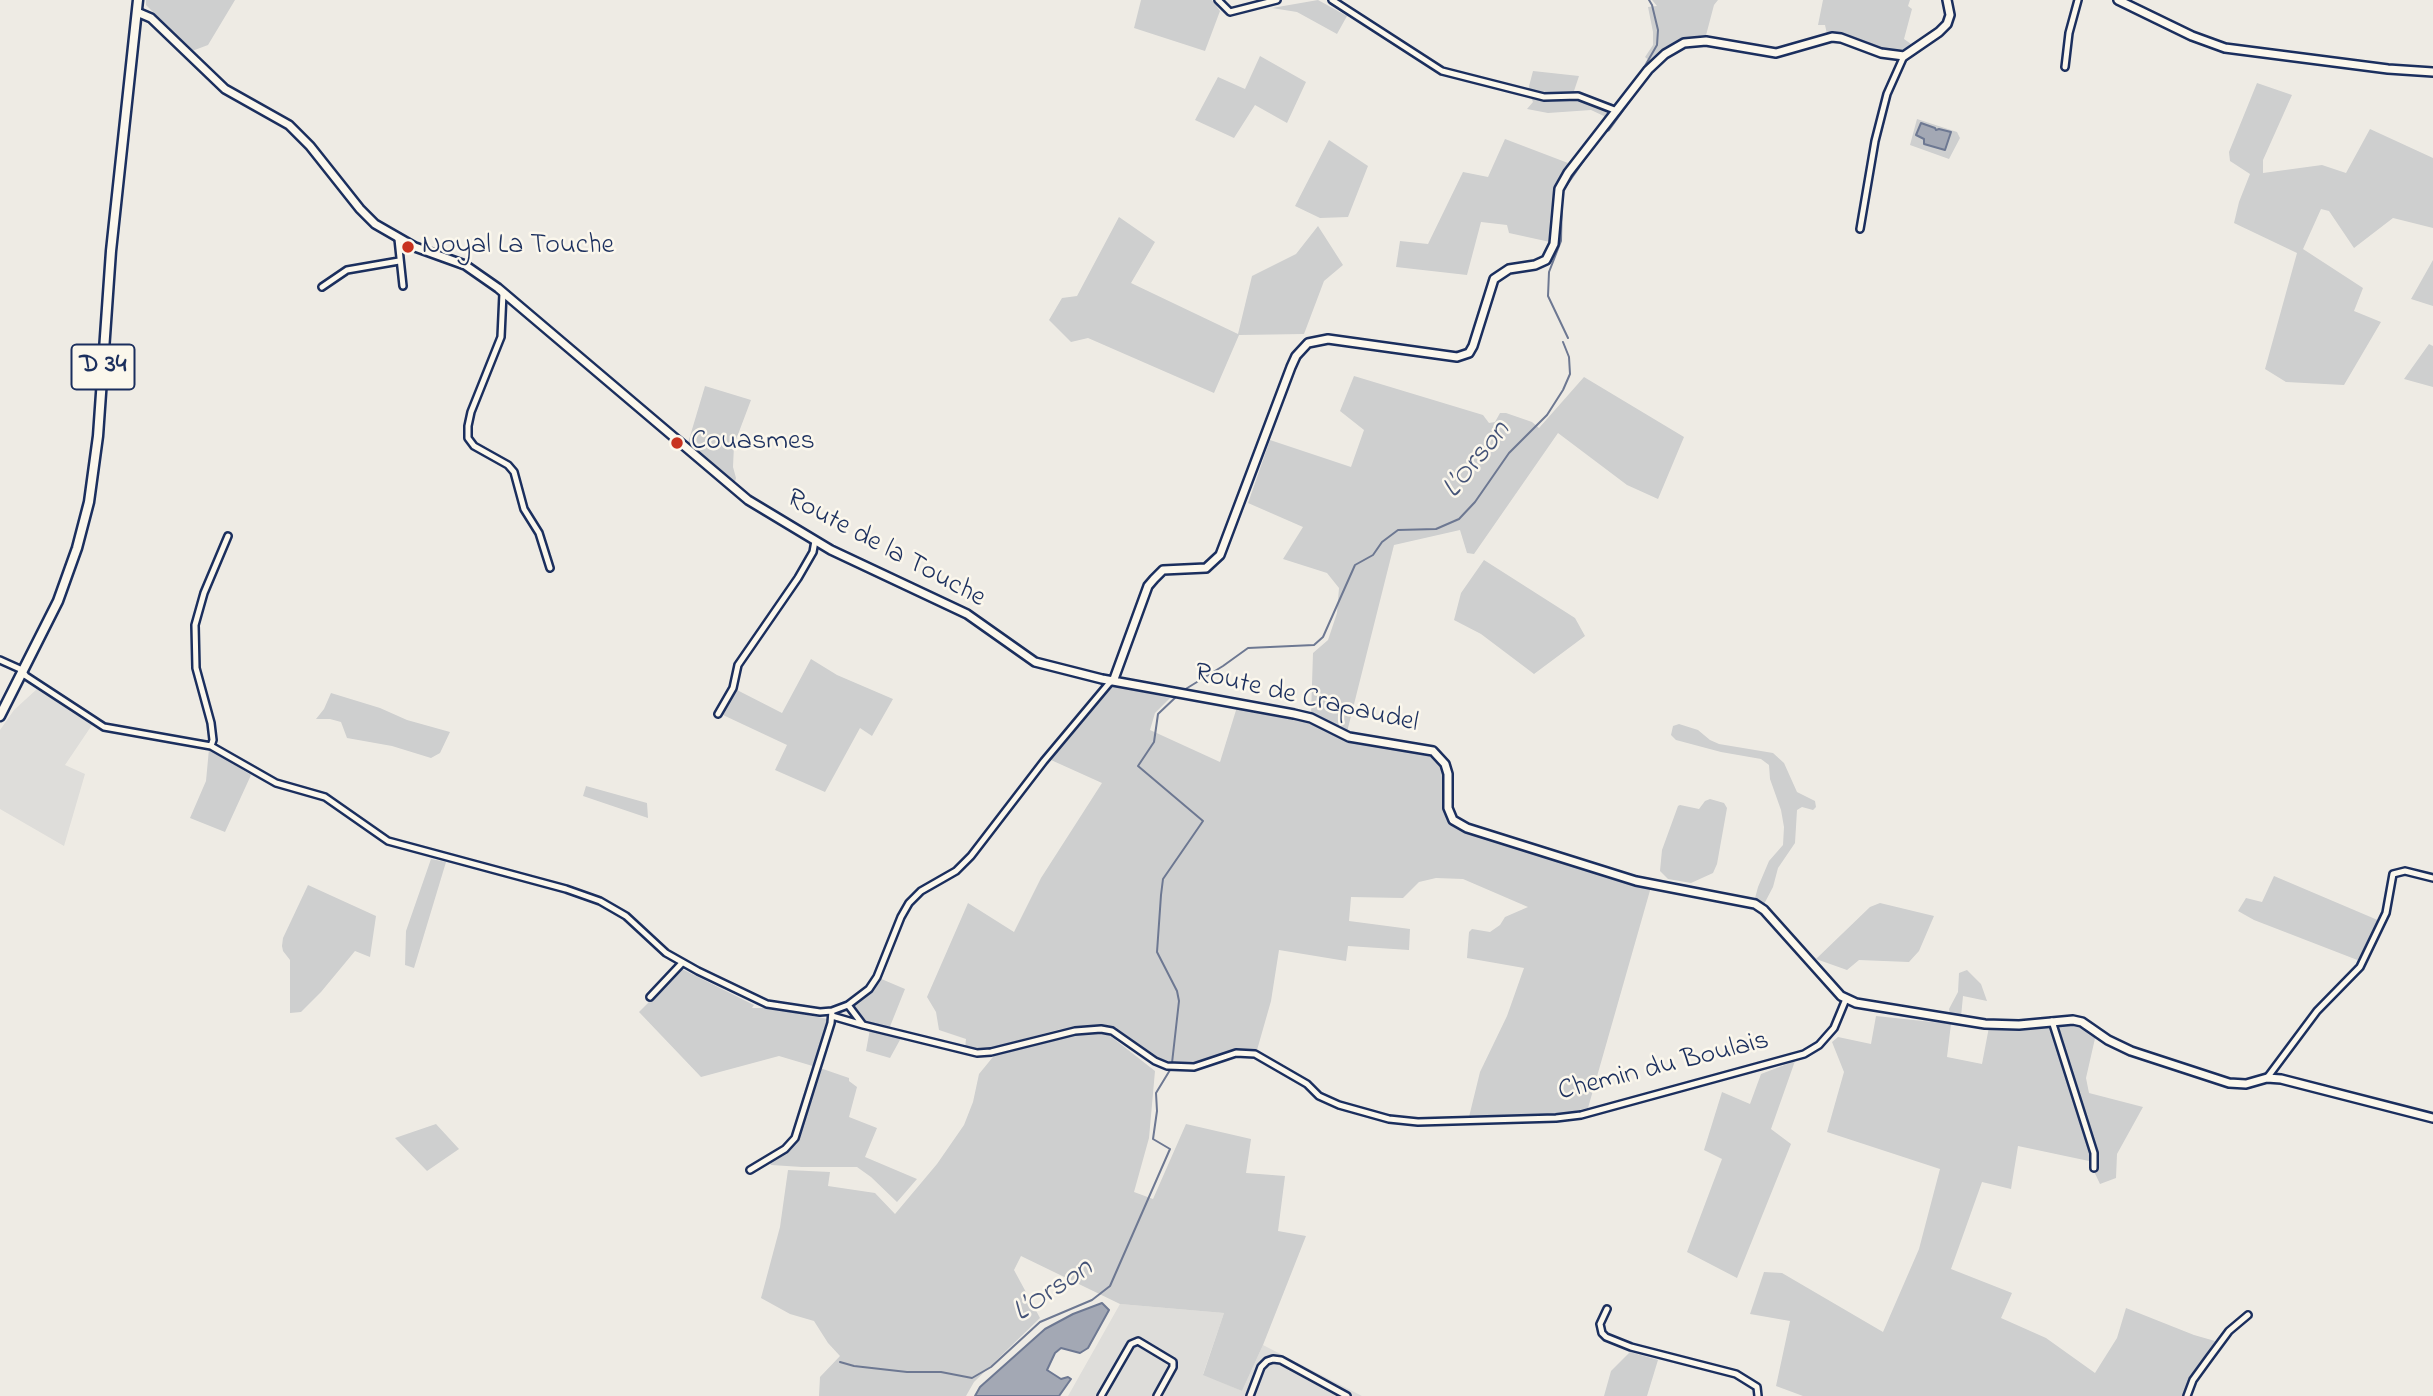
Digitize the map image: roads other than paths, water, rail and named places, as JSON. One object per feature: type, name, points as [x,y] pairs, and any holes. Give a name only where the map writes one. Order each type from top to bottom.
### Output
[{"type":"main road","name":"D 34","points":[[0,716],[23,673],[67,576],[82,528],[93,477],[117,191],[138,0]]},
{"type":"street","points":[[1218,0],[1230,12],[1277,0]]},
{"type":"street","points":[[1332,0],[1443,71],[1536,96],[1578,96],[1617,110]]},
{"type":"street","points":[[1860,229],[1875,141],[1887,94],[1904,56],[1947,24],[1950,15],[1947,0]]},
{"type":"street","points":[[2065,67],[2071,24],[2078,0]]},
{"type":"street","points":[[2118,0],[2192,36],[2225,48],[2388,69],[2433,72]]},
{"type":"street","name":"Route de la Touche","points":[[137,12],[151,18],[225,89],[289,125],[375,224],[398,239],[465,265],[503,293],[748,500],[815,541],[967,614],[1035,662],[1111,681]]},
{"type":"street","points":[[750,1170],[785,1149],[795,1138],[832,1013],[863,995],[874,982],[909,904],[921,891],[956,871],[971,856],[1044,761],[1114,679],[1154,579],[1163,570],[1206,568],[1220,555],[1291,367],[1301,349],[1316,340],[1328,339],[1457,357],[1469,353],[1494,279],[1509,269],[1542,263],[1551,254],[1559,189],[1591,142],[1646,73],[1665,54],[1684,43],[1706,41],[1776,53],[1832,37],[1881,53],[1904,56]]},
{"type":"street","points":[[398,239],[403,286]]},
{"type":"street","points":[[322,287],[347,270],[399,261]]},
{"type":"street","points":[[503,293],[501,337],[471,412],[468,438],[474,446],[508,465],[514,472],[524,509],[539,533],[550,568]]},
{"type":"street","points":[[211,746],[211,723],[196,668],[195,625],[204,593],[228,536]]},
{"type":"street","points":[[719,714],[733,688],[738,664],[798,578],[813,552],[815,541]]},
{"type":"street","points":[[0,660],[104,727],[211,746],[276,783],[325,797],[388,841],[566,888],[600,901],[626,916],[666,953],[682,963],[767,1003],[832,1013],[863,1025]]},
{"type":"street","name":"Route de Crapaudel","points":[[1111,681],[1294,714],[1311,718],[1349,737],[1433,751],[1445,764],[1448,774],[1448,808],[1453,820],[1467,828],[1625,878],[1755,904],[1764,910],[1846,999]]},
{"type":"street","points":[[2267,1078],[2317,1010],[2360,967],[2386,913],[2393,874],[2405,871],[2426,874],[2433,878]]},
{"type":"street","points":[[650,997],[682,963]]},
{"type":"street","points":[[1846,999],[1865,1005],[1986,1024],[2019,1025],[2073,1020],[2082,1022],[2108,1040],[2131,1051],[2230,1083],[2246,1084],[2267,1078],[2281,1079],[2433,1118]]},
{"type":"street","name":"Chemin du Boulais","points":[[863,1025],[977,1053],[991,1052],[1074,1031],[1101,1029],[1112,1031],[1155,1062],[1177,1067],[1194,1067],[1236,1053],[1255,1054],[1307,1084],[1319,1096],[1339,1105],[1389,1119],[1418,1122],[1581,1115],[1804,1054],[1819,1045],[1834,1028],[1846,999]]},
{"type":"street","points":[[848,1005],[863,1025]]},
{"type":"street","points":[[2052,1021],[2094,1153],[2094,1167]]},
{"type":"street","points":[[1606,1309],[1600,1324],[1606,1337],[1631,1347],[1736,1374],[1756,1387],[1758,1396]]},
{"type":"street","points":[[2187,1396],[2193,1380],[2209,1357],[2229,1331],[2248,1315]]},
{"type":"street","points":[[1101,1396],[1131,1344],[1138,1341],[1173,1362],[1173,1367],[1157,1396]]},
{"type":"street","points":[[1250,1396],[1261,1367],[1273,1359],[1281,1360],[1347,1396]]},
{"type":"waterway","name":"L’Orson","points":[[1644,73],[1642,71],[1657,45],[1658,30],[1649,0]]},
{"type":"waterway","name":"L’Orson","points":[[1603,133],[1609,130],[1648,76]]},
{"type":"waterway","name":"L’Orson","points":[[1568,338],[1548,296],[1549,272],[1561,241],[1562,192],[1598,140]]},
{"type":"waterway","name":"L’Orson","points":[[1184,690],[1248,648],[1314,645],[1323,637],[1355,565],[1373,555],[1382,542],[1398,530],[1436,529],[1459,519],[1475,502],[1509,453],[1547,415],[1563,390],[1570,374],[1569,357],[1563,342]]},
{"type":"waterway","name":"L’Orson","points":[[1172,1063],[1179,1001],[1177,991],[1157,952],[1163,879],[1203,821],[1138,766],[1154,742],[1158,714],[1177,696]]},
{"type":"waterway","name":"L’Orson","points":[[840,1362],[854,1366],[907,1372],[941,1372],[972,1378],[991,1367],[1040,1322],[1092,1300],[1110,1286],[1170,1149],[1153,1139],[1157,1111],[1156,1093],[1170,1070]]},
{"type":"place","name":"Noyal La Touche","points":[[408,247]]},
{"type":"place","name":"Couasmes","points":[[677,443]]}]
